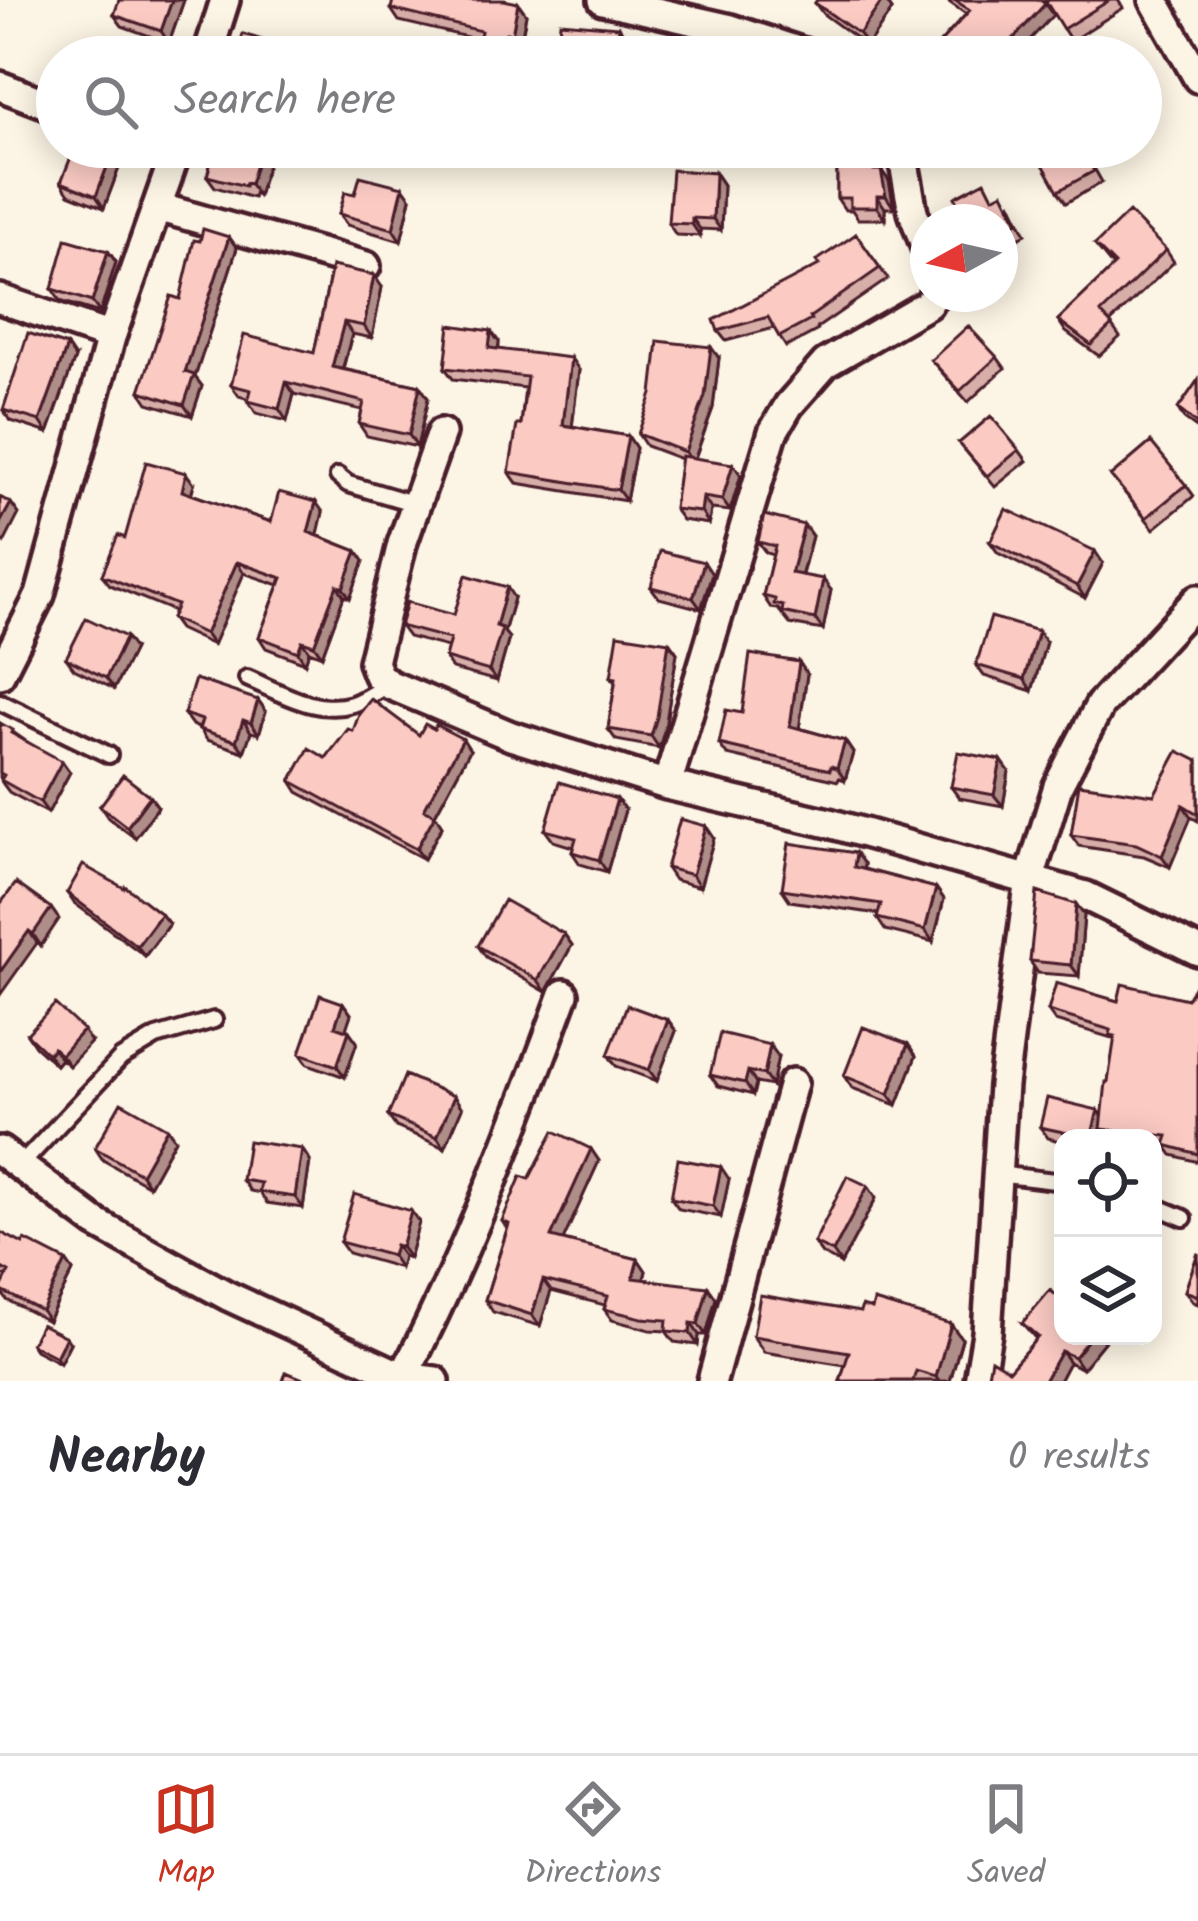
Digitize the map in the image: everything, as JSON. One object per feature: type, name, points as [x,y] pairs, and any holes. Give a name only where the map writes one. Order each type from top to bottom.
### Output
[{"type":"street","points":[[214,36],[225,0]]},
{"type":"street","points":[[603,0],[752,36]]},
{"type":"street","points":[[1165,6],[1198,78]]},
{"type":"street","points":[[0,86],[36,100]]},
{"type":"street","points":[[0,674],[40,595],[111,337],[167,168]]},
{"type":"street","points":[[905,168],[912,204]]},
{"type":"street","points":[[157,207],[366,266]]},
{"type":"street","points":[[0,298],[111,337]]},
{"type":"street","points":[[667,785],[773,432],[789,405],[826,363],[914,312]]},
{"type":"street","points":[[441,433],[402,544],[374,662],[388,685],[511,736],[667,785],[830,823],[1086,896],[1198,950]]},
{"type":"street","points":[[980,1381],[1003,1084],[1030,878],[1058,786],[1100,704],[1198,599]]},
{"type":"street","points":[[402,1379],[434,1321],[564,994]]},
{"type":"street","points":[[712,1381],[793,1083]]},
{"type":"street","points":[[10,1158],[96,1223],[227,1296],[402,1379],[434,1381]]},
{"type":"lane","points":[[338,476],[348,484],[416,504]]},
{"type":"lane","points":[[247,678],[311,705],[334,708],[355,703],[388,685]]},
{"type":"lane","points":[[0,703],[109,755]]},
{"type":"lane","points":[[10,1158],[121,1058],[157,1037],[214,1020]]},
{"type":"lane","points":[[997,1174],[1054,1181]]},
{"type":"lane","points":[[1162,1209],[1184,1218]]},
{"type":"building","points":[[119,0],[172,0],[161,31],[114,15]]},
{"type":"building","points":[[393,0],[518,3],[512,34],[505,36],[480,36],[481,31],[391,9]]},
{"type":"building","points":[[817,0],[883,0],[859,34]]},
{"type":"building","points":[[954,0],[1041,0],[1045,4],[1016,36],[946,36],[970,10]]},
{"type":"building","points":[[1045,0],[1110,0],[1063,29]]},
{"type":"building","points":[[560,22],[619,27],[618,36],[559,36]]},
{"type":"building","points":[[67,168],[106,168],[96,196],[61,182]]},
{"type":"building","points":[[209,168],[255,168],[245,186],[207,176]]},
{"type":"building","points":[[837,168],[881,170],[886,196],[877,196],[877,207],[850,207],[850,198],[837,198]]},
{"type":"building","points":[[1045,168],[1092,168],[1094,171],[1058,191]]},
{"type":"building","points":[[672,170],[715,173],[713,219],[668,223]]},
{"type":"building","points":[[360,176],[403,187],[393,229],[339,214],[345,192],[355,194]]},
{"type":"building","points":[[985,181],[993,197],[1003,192],[1009,204],[959,204],[955,197]]},
{"type":"building","points":[[1129,212],[1166,250],[1101,313],[1112,325],[1091,345],[1058,320],[1115,265],[1095,245]]},
{"type":"building","points":[[203,229],[229,237],[185,372],[194,375],[184,405],[140,391],[171,296],[180,299],[194,240],[200,241]]},
{"type":"building","points":[[856,234],[880,268],[811,320],[779,337],[768,317],[718,331],[714,320],[819,265],[816,261]]},
{"type":"building","points":[[66,239],[108,251],[92,302],[52,289]]},
{"type":"building","points":[[332,266],[374,275],[364,326],[344,322],[332,367],[420,386],[409,435],[359,424],[364,402],[286,382],[279,409],[248,401],[251,390],[231,385],[244,335],[314,353]]},
{"type":"building","points":[[450,325],[491,331],[489,348],[571,358],[563,425],[628,436],[618,490],[509,472],[527,377],[445,368]]},
{"type":"building","points":[[968,326],[997,357],[960,391],[931,360]]},
{"type":"building","points":[[28,333],[67,346],[40,421],[3,410]]},
{"type":"building","points":[[658,341],[711,347],[705,396],[685,452],[638,434],[652,394]]},
{"type":"building","points":[[1198,380],[1198,425],[1178,409]]},
{"type":"building","points":[[991,416],[1019,450],[987,476],[959,443]]},
{"type":"building","points":[[1151,442],[1186,485],[1146,518],[1111,476]]},
{"type":"building","points":[[681,456],[733,464],[722,500],[703,497],[701,512],[674,509]]},
{"type":"building","points":[[146,462],[186,473],[182,491],[271,522],[279,492],[316,502],[308,532],[357,551],[343,588],[337,585],[314,645],[302,641],[298,652],[259,637],[282,578],[237,562],[205,634],[171,618],[177,605],[102,575],[118,535],[125,538]]},
{"type":"building","points":[[0,497],[11,503],[0,523]]},
{"type":"building","points":[[1006,509],[1095,551],[1077,586],[990,542]]},
{"type":"building","points":[[764,515],[804,525],[791,573],[823,579],[815,619],[782,612],[783,606],[774,604],[775,599],[763,596],[775,546],[758,542]]},
{"type":"building","points":[[660,551],[704,562],[693,598],[651,587]]},
{"type":"building","points":[[466,575],[507,587],[496,626],[502,628],[489,671],[445,658],[450,639],[400,626],[407,602],[454,615]]},
{"type":"building","points":[[991,617],[1038,631],[1024,679],[976,665]]},
{"type":"building","points":[[86,618],[126,637],[106,678],[66,658]]},
{"type":"building","points":[[618,634],[669,642],[651,736],[608,729]]},
{"type":"building","points":[[750,654],[799,662],[790,726],[845,741],[837,768],[719,744],[726,710],[742,713]]},
{"type":"building","points":[[195,679],[258,700],[251,723],[243,720],[236,741],[199,729],[202,720],[184,714]]},
{"type":"building","points":[[371,699],[419,735],[425,724],[434,729],[436,725],[463,739],[424,809],[435,815],[416,849],[291,781],[309,748],[326,758],[348,729],[353,731]]},
{"type":"building","points":[[0,723],[62,761],[40,802],[1,780]]},
{"type":"building","points":[[1178,751],[1198,761],[1198,814],[1183,805],[1162,856],[1136,844],[1071,835],[1079,784],[1154,795]]},
{"type":"building","points":[[958,752],[1001,760],[994,795],[951,787]]},
{"type":"building","points":[[123,775],[150,796],[127,827],[100,806]]},
{"type":"building","points":[[559,782],[617,799],[599,860],[572,852],[576,838],[545,830]]},
{"type":"building","points":[[680,819],[706,826],[692,875],[666,868]]},
{"type":"building","points":[[789,843],[856,853],[854,867],[936,888],[925,930],[877,918],[881,904],[782,889]]},
{"type":"building","points":[[83,865],[125,886],[161,914],[137,946],[67,893]]},
{"type":"building","points":[[16,883],[51,908],[0,972],[0,902]]},
{"type":"building","points":[[1037,892],[1076,904],[1071,965],[1030,961]]},
{"type":"building","points":[[504,900],[564,934],[538,980],[478,946]]},
{"type":"building","points":[[1198,980],[1198,1154],[1165,1145],[1168,1136],[1162,1135],[1162,1129],[1101,1129],[1115,1036],[1110,1035],[1111,1030],[1048,1011],[1056,983],[1118,1001],[1122,984],[1187,999]]},
{"type":"building","points":[[320,995],[343,1003],[335,1026],[349,1031],[337,1066],[300,1053]]},
{"type":"building","points":[[55,1004],[83,1030],[61,1055],[53,1048],[48,1054],[27,1034]]},
{"type":"building","points":[[627,1005],[668,1020],[649,1070],[608,1055]]},
{"type":"building","points":[[863,1027],[908,1044],[889,1094],[844,1076]]},
{"type":"building","points":[[720,1033],[770,1045],[764,1075],[748,1071],[745,1083],[710,1075]]},
{"type":"building","points":[[405,1075],[454,1096],[437,1137],[388,1116]]},
{"type":"building","points":[[1047,1098],[1098,1110],[1093,1129],[1040,1127]]},
{"type":"building","points":[[121,1102],[167,1128],[141,1174],[95,1148]]},
{"type":"building","points":[[554,1131],[591,1149],[551,1237],[638,1259],[633,1278],[708,1287],[698,1324],[691,1323],[690,1333],[666,1331],[667,1320],[604,1309],[608,1296],[543,1280],[532,1315],[485,1300],[509,1224],[502,1221],[521,1176],[529,1179]]},
{"type":"building","points":[[248,1141],[302,1149],[295,1197],[259,1192],[261,1183],[242,1180]]},
{"type":"building","points":[[678,1159],[721,1167],[713,1206],[671,1198]]},
{"type":"building","points":[[847,1176],[868,1186],[833,1252],[814,1243]]},
{"type":"building","points":[[354,1194],[411,1211],[401,1247],[395,1245],[392,1256],[340,1242]]},
{"type":"building","points":[[0,1232],[66,1261],[42,1311],[0,1290],[9,1272],[0,1267]]},
{"type":"building","points":[[1198,1253],[1198,1296],[1185,1291]]},
{"type":"building","points":[[1050,1290],[1054,1293],[1054,1345],[1084,1345],[1074,1357],[1061,1351],[1044,1381],[994,1381],[988,1375],[991,1359],[1009,1370],[1038,1337],[1022,1323]]},
{"type":"building","points":[[760,1295],[860,1312],[862,1306],[872,1309],[874,1301],[951,1324],[936,1377],[916,1371],[913,1381],[840,1381],[849,1352],[753,1336]]},
{"type":"building","points":[[41,1324],[66,1337],[56,1357],[31,1344]]},
{"type":"building","points":[[286,1372],[308,1381],[283,1381]]}]
